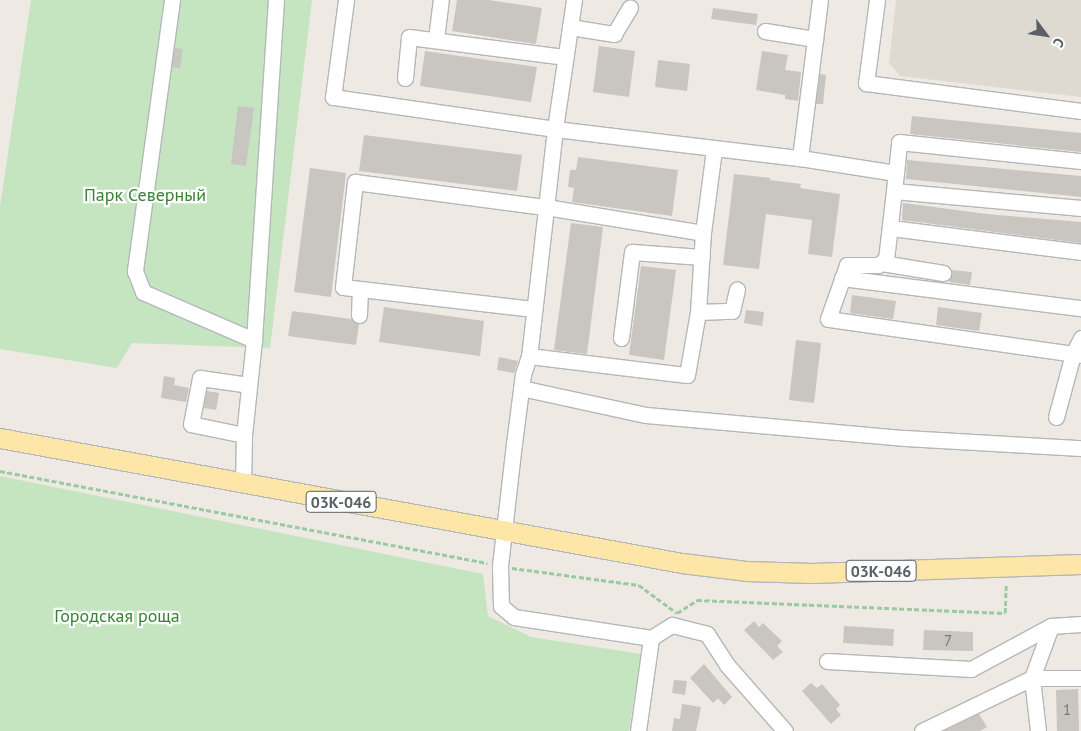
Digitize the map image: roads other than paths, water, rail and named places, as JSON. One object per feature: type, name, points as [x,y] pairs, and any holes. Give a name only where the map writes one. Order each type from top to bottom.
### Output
[{"type":"main road","name":"03К-046","points":[[0,438],[682,563],[746,571],[812,573],[1081,564]]},
{"type":"street","points":[[172,0],[136,271],[143,292],[254,340]]},
{"type":"street","points":[[243,484],[244,435],[254,340],[276,0]]},
{"type":"street","points":[[346,0],[333,98],[714,150],[800,158],[896,173]]},
{"type":"street","points":[[436,39],[441,0]]},
{"type":"street","points":[[574,0],[555,129],[529,356],[521,388],[503,531],[500,566],[501,606],[514,618],[651,638],[672,625],[707,634],[727,665],[785,731]]},
{"type":"street","points":[[800,158],[820,0]]},
{"type":"street","points":[[877,0],[866,82],[1081,111]]},
{"type":"street","points":[[570,27],[614,34],[630,7]]},
{"type":"street","points":[[765,31],[815,39]]},
{"type":"street","points":[[405,78],[409,37],[566,57]]},
{"type":"street","points":[[1077,355],[828,319],[847,265],[878,265],[886,259],[891,228],[899,142],[1081,161]]},
{"type":"street","points":[[529,356],[687,376],[698,312],[703,233],[714,150]]},
{"type":"street","points":[[533,309],[342,287],[355,182],[546,207],[703,233]]},
{"type":"street","points":[[894,191],[1081,208]]},
{"type":"street","points":[[891,228],[1081,252]]},
{"type":"street","points":[[621,338],[632,252],[702,257]]},
{"type":"street","points":[[882,263],[943,274]]},
{"type":"street","points":[[842,278],[1081,308]]},
{"type":"street","points":[[358,315],[360,289]]},
{"type":"street","points":[[698,312],[732,311],[737,290]]},
{"type":"street","points":[[1056,417],[1081,338]]},
{"type":"street","points":[[244,435],[191,424],[200,378],[249,385]]},
{"type":"street","points":[[521,388],[646,415],[905,438],[1081,448]]},
{"type":"street","points":[[827,661],[971,670],[1050,626],[1081,624]]},
{"type":"street","points":[[1038,731],[1032,678],[1050,626]]},
{"type":"street","points":[[638,731],[651,638]]},
{"type":"street","points":[[922,731],[1032,678],[1081,678]]},
{"type":"park label","name":"Парк Северный","points":[[145,195]]},
{"type":"park label","name":"Городская роща","points":[[117,616]]}]
